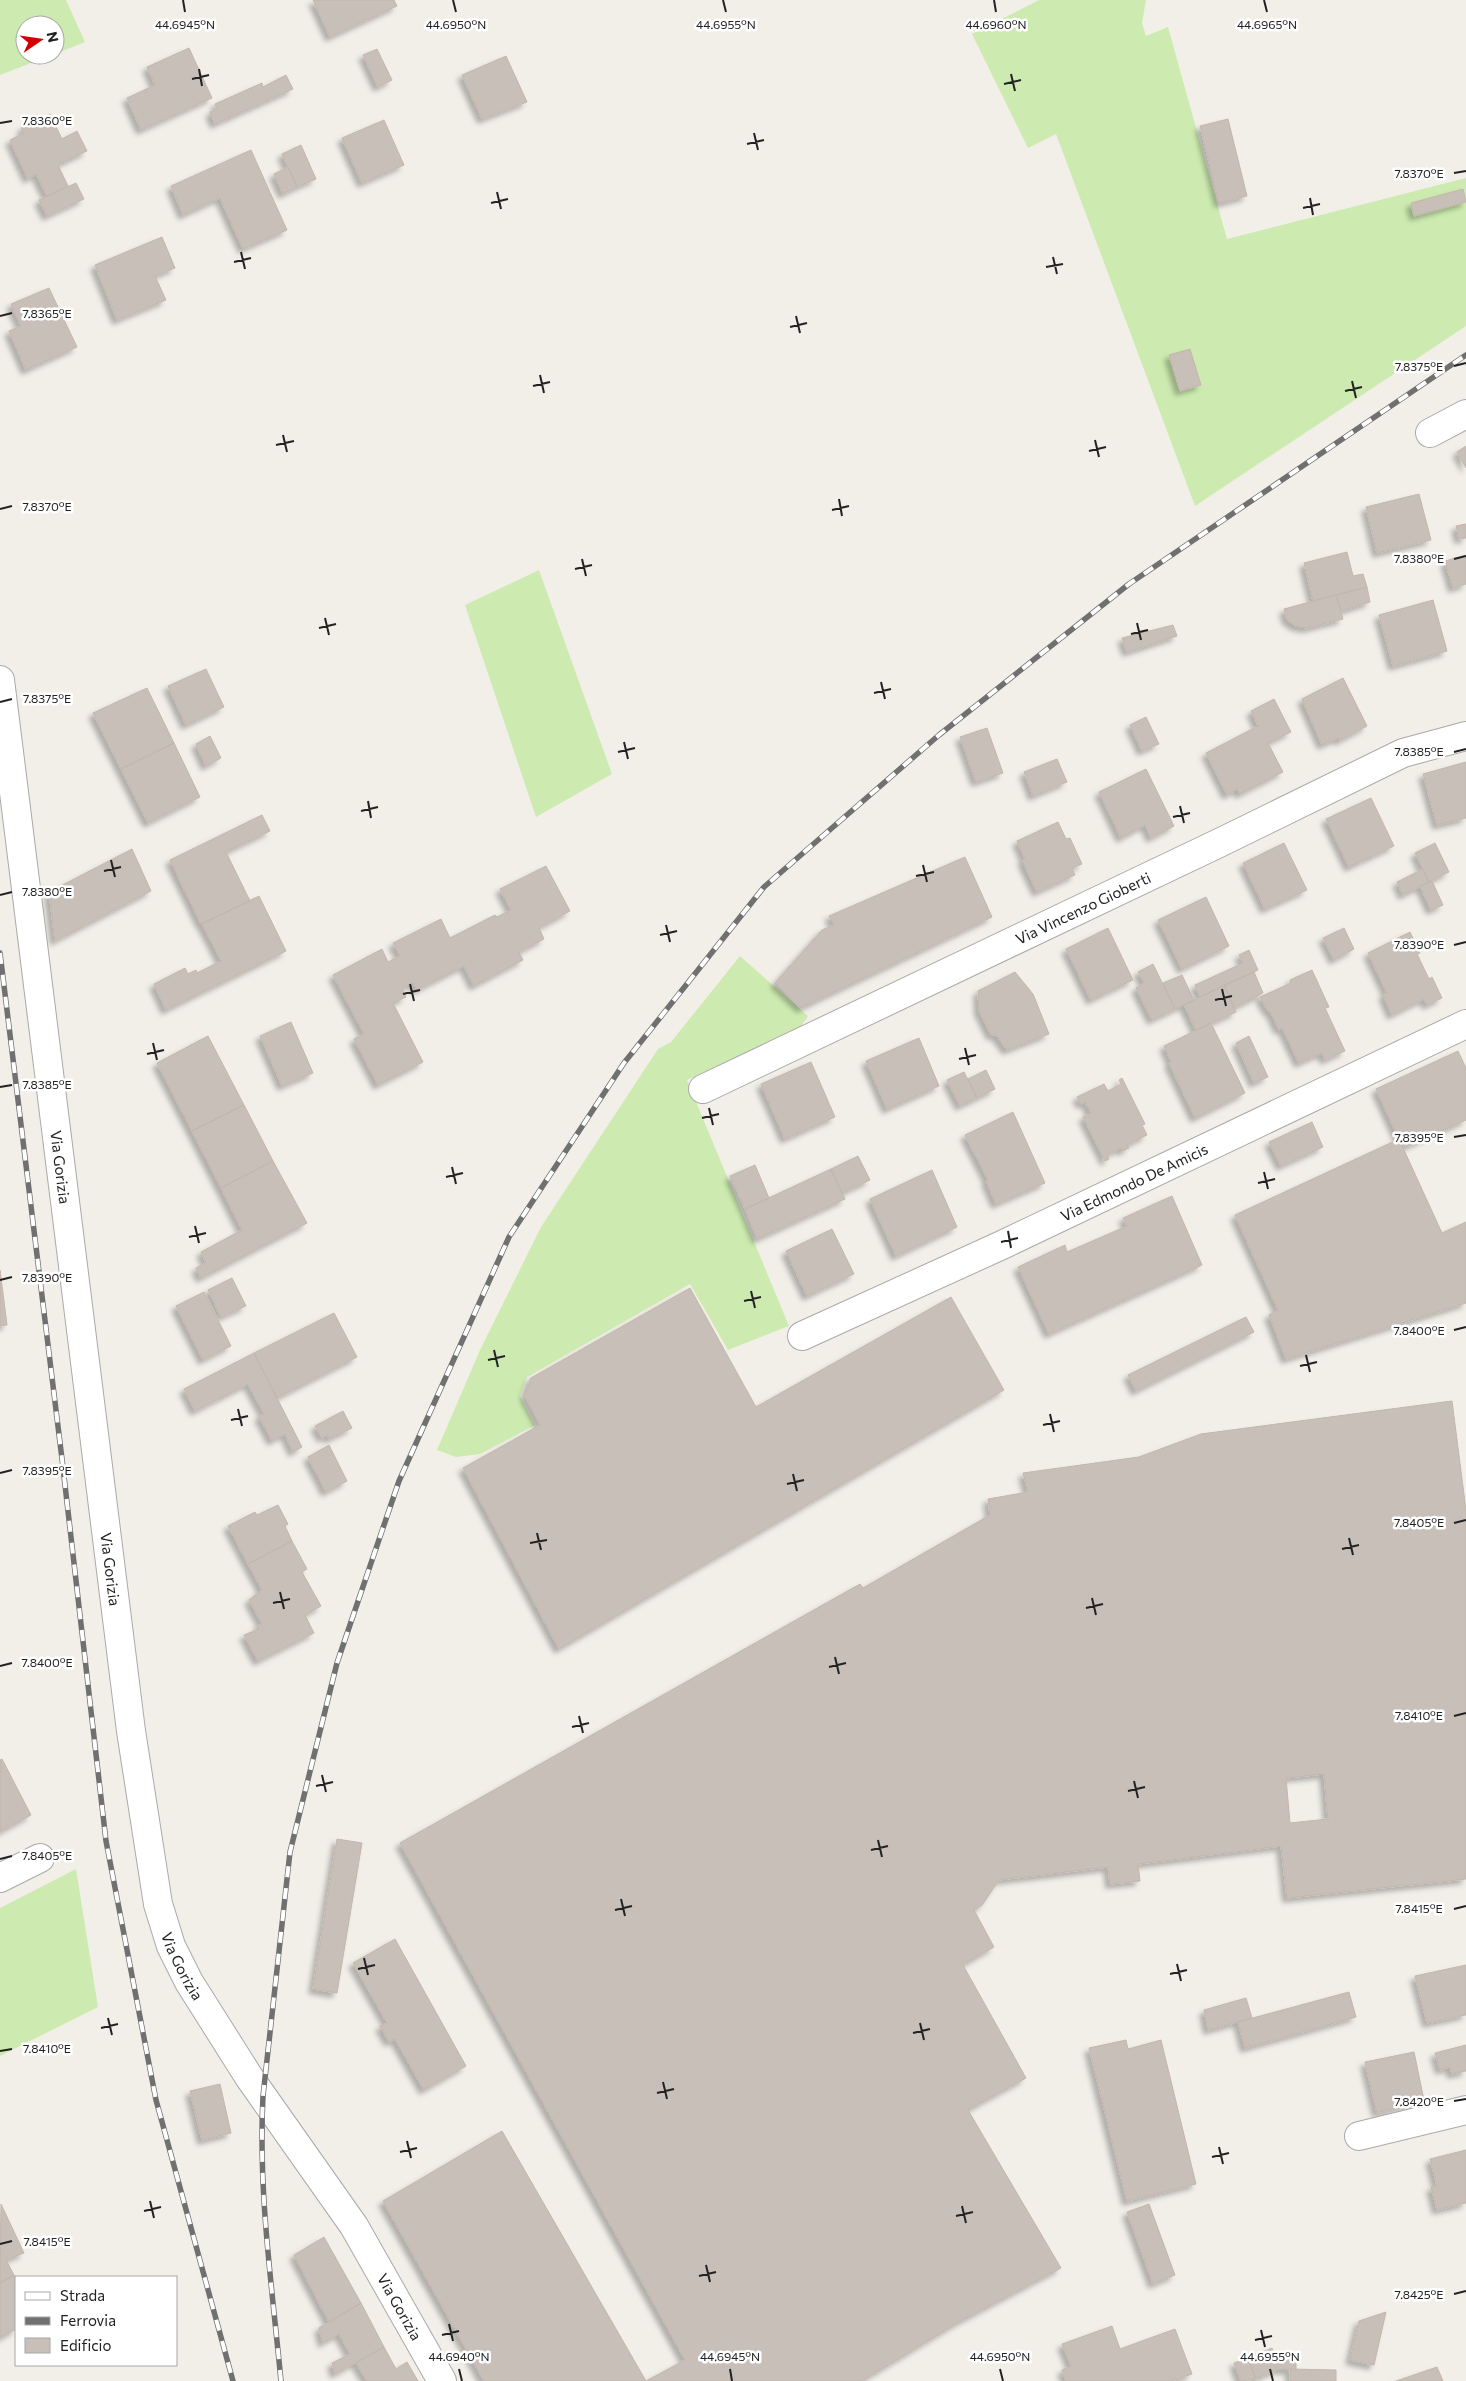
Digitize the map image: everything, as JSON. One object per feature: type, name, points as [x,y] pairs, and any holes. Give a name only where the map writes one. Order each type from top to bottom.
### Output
[{"type":"street","points":[[1430,433],[1466,414]]},
{"type":"street","name":"Via Gorizia","points":[[0,680],[131,1730],[158,1904],[171,1946],[189,1982],[249,2077],[354,2226],[442,2381]]},
{"type":"street","name":"Via Vincenzo Gioberti","points":[[703,1089],[1217,844],[1403,753],[1466,736]]},
{"type":"street","name":"Via Edmondo De Amicis","points":[[802,1336],[1002,1245],[1466,1024]]},
{"type":"street","points":[[0,1878],[40,1858]]},
{"type":"street","points":[[1359,2136],[1466,2110]]},
{"type":"green space","points":[[0,0],[66,0],[85,42],[65,50],[65,15],[15,15],[15,65],[26,65],[0,75]]},
{"type":"green space","points":[[1039,0],[1146,0],[1142,23],[1146,36],[1168,27],[1227,239],[1466,178],[1466,326],[1195,506],[1056,134],[1028,148],[972,34]]},
{"type":"green space","points":[[539,570],[612,774],[536,817],[465,605]]},
{"type":"green space","points":[[740,956],[808,1016],[799,1029],[687,1080],[789,1326],[728,1350],[690,1284],[527,1377],[520,1396],[535,1425],[480,1454],[456,1457],[437,1450],[480,1350],[541,1227],[658,1049],[671,1042]]},
{"type":"green space","points":[[76,1869],[98,2007],[0,2056],[0,1908]]},
{"type":"building","points":[[313,0],[394,0],[397,6],[330,37]]},
{"type":"building","points":[[189,48],[212,98],[141,130],[127,98],[155,85],[147,67]]},
{"type":"building","points":[[377,49],[392,80],[378,87],[363,55]]},
{"type":"building","points":[[506,56],[527,102],[482,119],[462,75]]},
{"type":"building","points":[[286,75],[293,89],[215,124],[210,112],[217,109],[215,104],[262,83],[263,87]]},
{"type":"building","points":[[50,114],[62,139],[77,131],[87,151],[58,165],[68,186],[47,196],[36,174],[28,179],[10,140],[24,133],[21,128]]},
{"type":"building","points":[[1228,119],[1247,196],[1219,203],[1200,126]]},
{"type":"building","points":[[384,120],[404,165],[362,183],[342,138]]},
{"type":"building","points":[[301,145],[316,179],[297,187],[282,154]]},
{"type":"building","points":[[251,150],[287,230],[243,249],[220,198],[183,215],[171,186]]},
{"type":"building","points":[[288,167],[297,187],[283,194],[274,174]]},
{"type":"building","points":[[76,183],[84,199],[47,216],[39,200]]},
{"type":"building","points":[[1463,189],[1466,202],[1414,216],[1411,203]]},
{"type":"building","points":[[162,237],[175,268],[155,276],[166,300],[117,320],[95,265]]},
{"type":"building","points":[[49,288],[77,347],[26,370],[9,331],[21,326],[11,304]]},
{"type":"building","points":[[1190,349],[1201,385],[1180,391],[1169,355]]},
{"type":"building","points":[[1466,446],[1466,468],[1457,452]]},
{"type":"building","points":[[1419,494],[1431,540],[1377,553],[1366,507]]},
{"type":"building","points":[[1466,524],[1466,538],[1459,539],[1456,526]]},
{"type":"building","points":[[1347,552],[1353,576],[1363,574],[1367,587],[1313,601],[1304,563]]},
{"type":"building","points":[[1466,555],[1466,584],[1453,588],[1445,561]]},
{"type":"building","points":[[1367,587],[1370,602],[1341,611],[1336,595]]},
{"type":"building","points":[[1336,595],[1343,619],[1307,628],[1296,626],[1287,620],[1284,609]]},
{"type":"building","points":[[1433,600],[1447,651],[1393,666],[1379,615]]},
{"type":"building","points":[[1173,625],[1177,636],[1127,652],[1122,638]]},
{"type":"building","points":[[206,669],[224,707],[186,725],[168,686]]},
{"type":"building","points":[[1343,678],[1367,726],[1339,741],[1338,738],[1322,745],[1302,699]]},
{"type":"building","points":[[147,688],[174,743],[121,769],[93,713]]},
{"type":"building","points":[[1274,699],[1291,732],[1268,743],[1283,772],[1240,794],[1237,789],[1227,795],[1206,753],[1258,726],[1251,711]]},
{"type":"building","points":[[1146,717],[1159,744],[1142,751],[1130,725]]},
{"type":"building","points":[[987,728],[1003,773],[976,782],[960,737]]},
{"type":"building","points":[[210,736],[221,758],[206,766],[196,744]]},
{"type":"building","points":[[174,743],[200,797],[148,823],[121,769]]},
{"type":"building","points":[[1057,759],[1067,782],[1033,796],[1024,772]]},
{"type":"building","points":[[1466,762],[1466,818],[1437,825],[1423,774]]},
{"type":"building","points":[[1146,769],[1174,826],[1151,838],[1145,825],[1121,838],[1099,792]]},
{"type":"building","points":[[1371,798],[1394,846],[1349,867],[1326,819]]},
{"type":"building","points":[[262,815],[270,831],[226,852],[250,901],[201,924],[170,860]]},
{"type":"building","points":[[1058,822],[1066,839],[1070,838],[1082,864],[1072,868],[1075,875],[1037,892],[1022,860],[1025,859],[1017,841]]},
{"type":"building","points":[[1284,843],[1307,890],[1265,909],[1243,863]]},
{"type":"building","points":[[1435,843],[1449,872],[1429,882],[1415,853]]},
{"type":"building","points":[[132,849],[151,891],[55,941],[49,892]]},
{"type":"building","points":[[965,857],[992,917],[801,1008],[775,983],[822,930],[834,925],[829,916]]},
{"type":"building","points":[[546,866],[570,911],[539,928],[544,939],[519,952],[523,960],[474,986],[464,966],[417,990],[413,983],[402,989],[406,997],[393,1003],[423,1062],[378,1085],[354,1039],[364,1034],[333,975],[382,949],[388,962],[400,956],[393,943],[441,919],[450,938],[495,915],[497,917],[511,910],[500,889]]},
{"type":"building","points":[[1423,869],[1429,882],[1403,895],[1397,882]]},
{"type":"building","points":[[1432,881],[1443,905],[1431,910],[1420,886]]},
{"type":"building","points":[[259,896],[286,951],[166,1010],[154,984],[185,968],[188,974],[196,970],[197,973],[221,961],[202,924]]},
{"type":"building","points":[[1206,897],[1229,946],[1182,969],[1158,920]]},
{"type":"building","points":[[1108,928],[1133,980],[1091,1000],[1066,949]]},
{"type":"building","points":[[1344,928],[1354,949],[1334,960],[1323,938]]},
{"type":"building","points":[[1410,932],[1420,953],[1417,954],[1429,979],[1432,977],[1442,998],[1427,1005],[1424,999],[1392,1015],[1383,995],[1387,993],[1368,953]]},
{"type":"building","points":[[1249,950],[1258,970],[1200,997],[1195,985],[1243,963],[1239,955]]},
{"type":"building","points":[[1153,964],[1175,1009],[1152,1020],[1136,988],[1144,983],[1138,972]]},
{"type":"building","points":[[1312,970],[1329,1007],[1325,1008],[1345,1051],[1325,1060],[1322,1053],[1299,1063],[1282,1028],[1279,1030],[1270,1011],[1268,1011],[1260,997],[1291,983],[1290,980]]},
{"type":"building","points":[[1015,972],[1033,994],[1049,1034],[1007,1050],[996,1035],[991,1035],[979,1011],[978,991]]},
{"type":"building","points":[[1254,972],[1263,993],[1234,1008],[1224,985]]},
{"type":"building","points":[[1182,975],[1194,1000],[1175,1009],[1163,983]]},
{"type":"building","points":[[1224,985],[1236,1012],[1196,1030],[1184,1005]]},
{"type":"building","points":[[291,1022],[313,1073],[282,1086],[260,1036]]},
{"type":"building","points":[[1211,1023],[1245,1093],[1195,1118],[1169,1063],[1171,1061],[1164,1046]]},
{"type":"building","points":[[208,1036],[244,1105],[192,1131],[157,1063]]},
{"type":"building","points":[[1249,1036],[1268,1077],[1254,1083],[1236,1043]]},
{"type":"building","points":[[919,1038],[939,1086],[887,1109],[866,1061]]},
{"type":"building","points":[[1458,1051],[1466,1068],[1466,1120],[1403,1148],[1376,1089]]},
{"type":"building","points":[[811,1062],[835,1117],[785,1139],[761,1084]]},
{"type":"building","points":[[986,1070],[995,1089],[977,1098],[968,1079]]},
{"type":"building","points":[[964,1072],[977,1098],[960,1106],[947,1080]]},
{"type":"building","points":[[1122,1078],[1145,1124],[1142,1125],[1147,1135],[1127,1145],[1129,1148],[1122,1151],[1121,1148],[1107,1155],[1109,1159],[1105,1161],[1083,1117],[1091,1113],[1085,1102],[1081,1104],[1077,1097],[1104,1084],[1108,1091],[1121,1084],[1119,1080]]},
{"type":"building","points":[[244,1105],[273,1161],[221,1188],[192,1131]]},
{"type":"building","points":[[1013,1112],[1045,1183],[996,1204],[986,1181],[988,1180],[965,1135]]},
{"type":"building","points":[[1312,1122],[1323,1147],[1281,1166],[1269,1142]]},
{"type":"building","points":[[1399,1139],[1442,1233],[1466,1222],[1466,1303],[1286,1359],[1269,1315],[1278,1310],[1235,1215]]},
{"type":"building","points":[[858,1156],[870,1180],[842,1193],[831,1169]]},
{"type":"building","points":[[273,1161],[307,1223],[201,1278],[196,1268],[206,1263],[201,1252],[242,1230],[221,1188]]},
{"type":"building","points":[[755,1165],[769,1198],[745,1209],[730,1176]]},
{"type":"building","points":[[831,1169],[845,1199],[757,1239],[745,1209]]},
{"type":"building","points":[[932,1170],[957,1227],[896,1256],[870,1199]]},
{"type":"building","points":[[1172,1196],[1202,1265],[1049,1334],[1018,1267],[1065,1245],[1067,1252],[1127,1226],[1123,1218]]},
{"type":"building","points":[[832,1229],[854,1274],[807,1296],[786,1251]]},
{"type":"building","points":[[0,1270],[7,1325],[0,1326]]},
{"type":"building","points":[[232,1278],[246,1306],[221,1317],[208,1290]]},
{"type":"building","points":[[690,1288],[756,1407],[951,1297],[1004,1390],[559,1649],[463,1468],[540,1425],[525,1396],[531,1378]]},
{"type":"building","points":[[204,1292],[231,1346],[203,1360],[176,1306]]},
{"type":"building","points":[[334,1313],[357,1357],[277,1398],[254,1353]]},
{"type":"building","points":[[1246,1317],[1254,1332],[1136,1391],[1128,1375]]},
{"type":"building","points":[[254,1353],[302,1447],[293,1452],[285,1434],[272,1441],[259,1416],[264,1414],[248,1384],[195,1411],[184,1389]]},
{"type":"building","points":[[1452,1401],[1466,1510],[1466,1879],[1287,1898],[1281,1846],[1138,1864],[1140,1881],[1110,1884],[1108,1867],[999,1880],[982,1905],[974,1910],[994,1947],[963,1965],[1026,2078],[968,2110],[1061,2268],[959,2322],[862,2381],[646,2381],[685,2360],[400,1843],[860,1584],[863,1588],[990,1515],[988,1499],[1028,1492],[1023,1473],[1139,1457],[1201,1434]],"holes":[[[1324,1774],[1328,1819],[1290,1823],[1286,1778]]]},
{"type":"building","points":[[343,1411],[352,1428],[329,1439],[327,1435],[322,1438],[315,1426]]},
{"type":"building","points":[[329,1445],[347,1481],[326,1492],[308,1457]]},
{"type":"building","points":[[278,1505],[288,1524],[285,1526],[292,1541],[248,1564],[228,1526],[255,1512],[257,1515]]},
{"type":"building","points":[[292,1541],[307,1569],[302,1572],[321,1606],[305,1615],[314,1633],[258,1661],[244,1635],[259,1629],[257,1626],[262,1624],[249,1600],[262,1590],[248,1564]]},
{"type":"building","points":[[2,1759],[31,1815],[0,1832],[0,1760]]},
{"type":"building","points":[[337,1839],[362,1843],[337,1993],[313,1989]]},
{"type":"building","points":[[395,1939],[466,2066],[424,2090],[395,2039],[389,2042],[380,2026],[387,2023],[353,1963]]},
{"type":"building","points":[[1466,1965],[1466,2015],[1427,2023],[1415,1976]]},
{"type":"building","points":[[1349,1992],[1356,2017],[1245,2048],[1238,2022]]},
{"type":"building","points":[[1246,1998],[1252,2018],[1208,2030],[1204,2010]]},
{"type":"building","points":[[1126,2040],[1128,2049],[1161,2040],[1196,2184],[1127,2201],[1089,2048]]},
{"type":"building","points":[[1466,2045],[1466,2071],[1452,2074],[1450,2067],[1440,2070],[1435,2053]]},
{"type":"building","points":[[1414,2052],[1424,2100],[1377,2113],[1365,2062]]},
{"type":"building","points":[[220,2084],[231,2133],[202,2140],[190,2091]]},
{"type":"building","points":[[502,2131],[646,2381],[484,2381],[383,2201]]},
{"type":"building","points":[[1466,2150],[1466,2203],[1437,2210],[1431,2187],[1437,2186],[1430,2159]]},
{"type":"building","points":[[1,2204],[24,2253],[6,2260],[14,2275],[0,2283]]},
{"type":"building","points":[[1149,2204],[1175,2275],[1153,2284],[1127,2212]]},
{"type":"building","points":[[324,2237],[361,2303],[329,2322],[294,2255]]},
{"type":"building","points":[[14,2275],[15,2330],[0,2338],[0,2283]]},
{"type":"building","points":[[361,2303],[384,2347],[335,2374],[332,2363],[350,2354],[339,2334],[323,2343],[319,2328]]},
{"type":"building","points":[[1386,2312],[1374,2365],[1350,2360],[1359,2321]]},
{"type":"building","points":[[1112,2326],[1120,2349],[1175,2329],[1192,2374],[1172,2381],[1066,2381],[1062,2370],[1071,2366],[1062,2344]]},
{"type":"building","points":[[384,2347],[396,2369],[407,2362],[418,2381],[367,2381],[356,2363]]},
{"type":"building","points":[[1272,2348],[1276,2358],[1296,2359],[1296,2370],[1278,2369],[1256,2379],[1248,2358]]},
{"type":"building","points":[[1248,2358],[1256,2379],[1241,2381],[1234,2363]]},
{"type":"building","points":[[1437,2367],[1443,2381],[1396,2381]]},
{"type":"building","points":[[1290,2369],[1336,2370],[1336,2381],[1290,2381]]},
{"type":"railway","points":[[281,2381],[264,2203],[262,2132],[263,2096],[290,1852],[337,1663],[399,1481],[509,1237],[624,1063],[764,887],[939,735],[1129,584],[1466,355]]},
{"type":"railway","points":[[0,953],[62,1459],[106,1841],[156,2100],[233,2381]]}]
